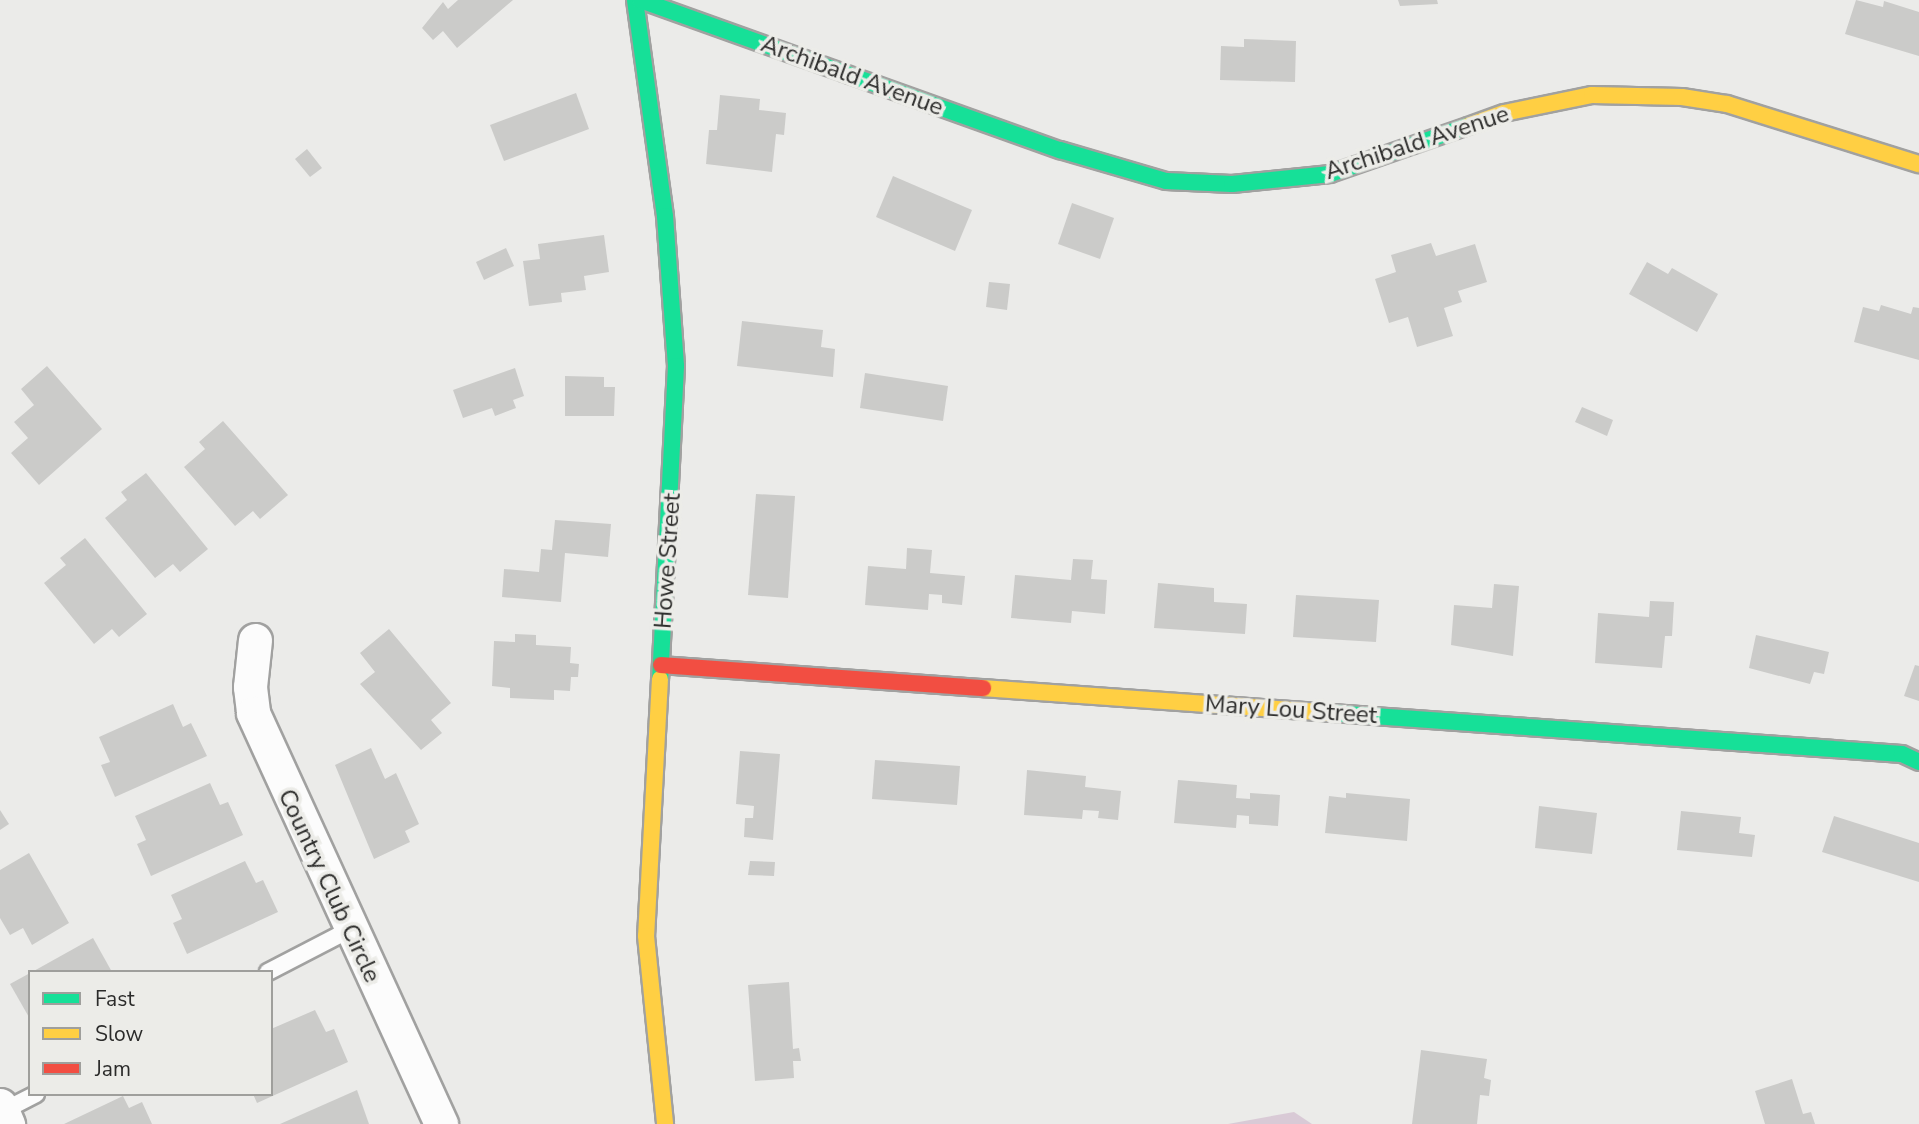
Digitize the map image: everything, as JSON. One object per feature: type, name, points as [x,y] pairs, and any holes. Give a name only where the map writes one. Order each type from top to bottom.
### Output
[{"type":"street","name":"Howe Street","points":[[635,0],[665,216],[676,366],[646,936],[666,1124]]},
{"type":"street","name":"Archibald Avenue","points":[[640,0],[1060,150],[1166,181],[1232,184],[1330,174],[1504,113],[1592,95],[1682,97],[1727,104],[1919,164]]},
{"type":"street","name":"Country Club Circle","points":[[255,640],[250,687],[253,713],[349,930],[441,1124]]},
{"type":"street","name":"Mary Lou Street","points":[[661,665],[1902,754],[1919,762]]},
{"type":"lane","points":[[272,970],[349,930]]},
{"type":"lane","points":[[4,1113],[33,1096]]},
{"type":"shaded area","points":[[1294,1112],[1312,1124],[1228,1124]]},
{"type":"building","points":[[458,0],[513,0],[457,48],[443,31],[433,40],[422,28],[443,2],[448,9]]},
{"type":"building","points":[[1398,0],[1437,0],[1438,4],[1400,6]]},
{"type":"building","points":[[1856,0],[1883,7],[1884,1],[1919,12],[1919,56],[1845,34]]},
{"type":"building","points":[[1244,39],[1296,41],[1295,82],[1220,80],[1221,46],[1244,47]]},
{"type":"building","points":[[576,93],[589,129],[504,161],[490,125]]},
{"type":"building","points":[[720,95],[760,99],[759,110],[786,113],[784,135],[776,134],[772,172],[706,164],[709,130],[717,130]]},
{"type":"building","points":[[307,149],[322,168],[310,177],[295,159]]},
{"type":"building","points":[[893,176],[972,210],[955,251],[876,217]]},
{"type":"building","points":[[1072,203],[1114,218],[1100,259],[1058,244]]},
{"type":"building","points":[[604,235],[609,272],[584,276],[586,290],[561,293],[562,302],[529,306],[523,261],[540,259],[538,244]]},
{"type":"building","points":[[1431,243],[1436,256],[1475,244],[1487,282],[1458,291],[1462,302],[1444,308],[1453,336],[1417,347],[1408,317],[1389,323],[1375,279],[1396,272],[1391,255]]},
{"type":"building","points":[[506,248],[514,266],[484,280],[476,262]]},
{"type":"building","points":[[1647,262],[1668,274],[1672,268],[1718,294],[1697,332],[1629,294]]},
{"type":"building","points":[[989,282],[1010,284],[1007,310],[986,307]]},
{"type":"building","points":[[1881,305],[1911,314],[1913,307],[1919,308],[1919,360],[1854,342],[1863,307],[1879,311]]},
{"type":"building","points":[[742,321],[823,330],[821,347],[835,349],[833,377],[737,366]]},
{"type":"building","points":[[47,366],[102,429],[39,485],[11,453],[28,438],[14,422],[34,405],[21,389]]},
{"type":"building","points":[[515,368],[524,396],[513,400],[516,408],[495,416],[492,408],[463,418],[453,390]]},
{"type":"building","points":[[865,373],[948,386],[943,421],[860,408]]},
{"type":"building","points":[[565,376],[604,377],[604,387],[615,387],[614,416],[565,416]]},
{"type":"building","points":[[1582,407],[1613,420],[1607,436],[1575,422]]},
{"type":"building","points":[[223,421],[288,495],[260,519],[253,511],[235,526],[184,467],[205,449],[199,442]]},
{"type":"building","points":[[146,473],[208,549],[180,572],[173,564],[155,578],[105,518],[127,500],[121,492]]},
{"type":"building","points":[[756,494],[795,496],[788,598],[748,595]]},
{"type":"building","points":[[555,520],[611,524],[608,557],[565,553],[561,602],[502,597],[504,569],[539,572],[541,549],[552,550]]},
{"type":"building","points":[[85,538],[147,614],[119,637],[112,629],[94,644],[44,583],[66,565],[60,558]]},
{"type":"building","points":[[907,548],[932,550],[930,573],[965,576],[962,605],[942,603],[942,595],[929,594],[928,610],[865,605],[868,566],[906,569]]},
{"type":"building","points":[[1073,559],[1093,560],[1091,579],[1107,580],[1105,614],[1072,611],[1071,623],[1011,618],[1015,575],[1071,580]]},
{"type":"building","points":[[1158,583],[1214,588],[1214,602],[1247,604],[1245,634],[1154,628]]},
{"type":"building","points":[[1494,584],[1519,586],[1513,656],[1451,645],[1454,605],[1492,608]]},
{"type":"building","points":[[1296,595],[1379,600],[1376,642],[1293,637]]},
{"type":"building","points":[[1650,601],[1674,602],[1672,636],[1665,636],[1662,668],[1595,663],[1598,613],[1649,617]]},
{"type":"building","points":[[389,629],[451,703],[431,720],[442,733],[421,750],[360,684],[375,672],[360,653]]},
{"type":"building","points":[[515,634],[536,635],[536,645],[571,647],[570,663],[579,664],[578,677],[571,677],[570,691],[554,690],[554,700],[510,698],[510,688],[492,686],[494,641],[515,642]]},
{"type":"building","points":[[1756,635],[1829,652],[1824,674],[1814,672],[1810,684],[1749,668]]},
{"type":"building","points":[[1915,665],[1919,666],[1919,701],[1904,696]]},
{"type":"building","points":[[173,704],[183,727],[191,723],[207,756],[115,797],[101,765],[110,762],[99,737]]},
{"type":"building","points":[[371,748],[385,779],[396,773],[419,824],[405,831],[410,842],[374,859],[335,765]]},
{"type":"building","points":[[740,751],[780,754],[773,840],[744,837],[745,818],[753,818],[754,806],[736,804]]},
{"type":"building","points":[[875,760],[960,766],[957,805],[872,799]]},
{"type":"building","points":[[1027,770],[1086,776],[1085,787],[1121,791],[1118,820],[1098,818],[1099,811],[1083,810],[1082,819],[1024,815]]},
{"type":"building","points":[[1178,780],[1237,785],[1236,798],[1250,799],[1250,793],[1280,795],[1278,826],[1249,824],[1249,816],[1237,815],[1236,828],[1174,823]]},
{"type":"building","points":[[210,783],[220,805],[228,802],[243,835],[151,876],[137,844],[146,840],[135,816]]},
{"type":"building","points":[[1346,793],[1410,799],[1407,841],[1325,833],[1329,796],[1346,798]]},
{"type":"building","points":[[1539,806],[1597,813],[1592,854],[1535,848]]},
{"type":"building","points":[[0,810],[9,824],[0,830]]},
{"type":"building","points":[[1681,811],[1741,817],[1739,833],[1755,835],[1752,857],[1677,850]]},
{"type":"building","points":[[1834,816],[1919,843],[1919,882],[1822,852]]},
{"type":"building","points":[[29,853],[69,923],[32,945],[23,928],[10,935],[0,918],[0,870]]},
{"type":"building","points":[[245,861],[256,883],[263,880],[278,912],[187,954],[173,923],[182,919],[171,895]]},
{"type":"building","points":[[750,861],[775,862],[774,876],[748,875]]},
{"type":"building","points":[[93,938],[111,970],[36,970]]},
{"type":"building","points":[[28,974],[28,1016],[10,984]]},
{"type":"building","points":[[789,982],[793,1049],[799,1048],[801,1061],[793,1061],[794,1078],[755,1081],[748,985]]},
{"type":"building","points":[[315,1010],[326,1032],[334,1029],[348,1062],[273,1096],[273,1028]]},
{"type":"building","points":[[1421,1050],[1487,1059],[1484,1078],[1491,1080],[1489,1096],[1480,1095],[1477,1124],[1412,1124]]},
{"type":"building","points":[[1792,1079],[1803,1114],[1811,1112],[1815,1124],[1765,1124],[1755,1091]]},
{"type":"building","points":[[357,1090],[369,1124],[280,1124]]},
{"type":"building","points":[[123,1096],[129,1108],[142,1102],[152,1124],[64,1124]]},
{"type":"building","points":[[254,1096],[273,1096],[257,1103]]},
{"type":"traffic: fast","points":[[635,0],[665,216],[676,366],[660,679]]},
{"type":"traffic: fast","points":[[640,0],[1060,150],[1166,181],[1232,184],[1330,174],[1468,126]]},
{"type":"traffic: fast","points":[[1332,713],[1902,754],[1919,762]]},
{"type":"traffic: slow","points":[[1468,126],[1504,113],[1592,95],[1682,97],[1727,104],[1919,164]]},
{"type":"traffic: slow","points":[[660,679],[646,936],[665,1124]]},
{"type":"traffic: slow","points":[[983,688],[1332,713]]},
{"type":"traffic: jam","points":[[661,665],[983,688]]}]
